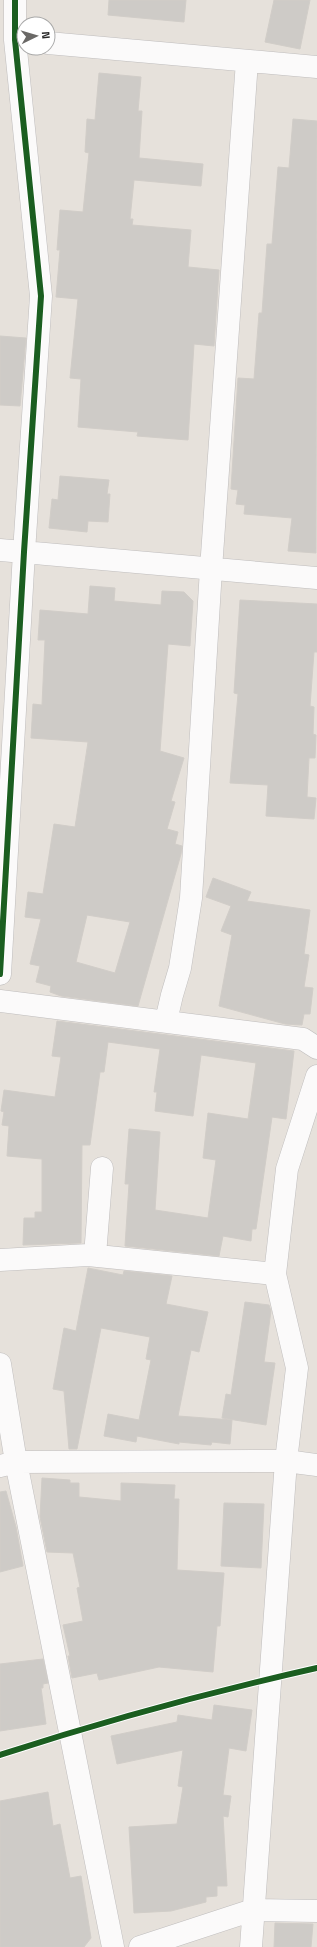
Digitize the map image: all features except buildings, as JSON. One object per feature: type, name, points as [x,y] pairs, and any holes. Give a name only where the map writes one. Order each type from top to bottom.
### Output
[{"type":"street","points":[[0,974],[24,552],[41,296],[13,39],[15,0]]},
{"type":"street","points":[[56,44],[317,67]]},
{"type":"street","points":[[166,1021],[180,968],[191,898],[211,569],[247,61]]},
{"type":"street","points":[[0,550],[317,578]]},
{"type":"street","points":[[0,1001],[303,1039],[317,1048]]},
{"type":"street","points":[[251,1947],[286,1462],[297,1368],[275,1274],[288,1169],[317,1076]]},
{"type":"street","points":[[95,1255],[102,1168]]},
{"type":"street","points":[[0,1260],[95,1255],[275,1274]]},
{"type":"street","points":[[0,1364],[8,1464],[113,1947]]},
{"type":"street","points":[[8,1464],[286,1462],[317,1465]]},
{"type":"street","points":[[140,1947],[253,1910],[317,1911]]},
{"type":"cycle path","points":[[0,974],[24,552],[41,296],[15,40],[15,0]]},
{"type":"cycle path","points":[[0,1755],[78,1730],[157,1708],[317,1668]]}]
